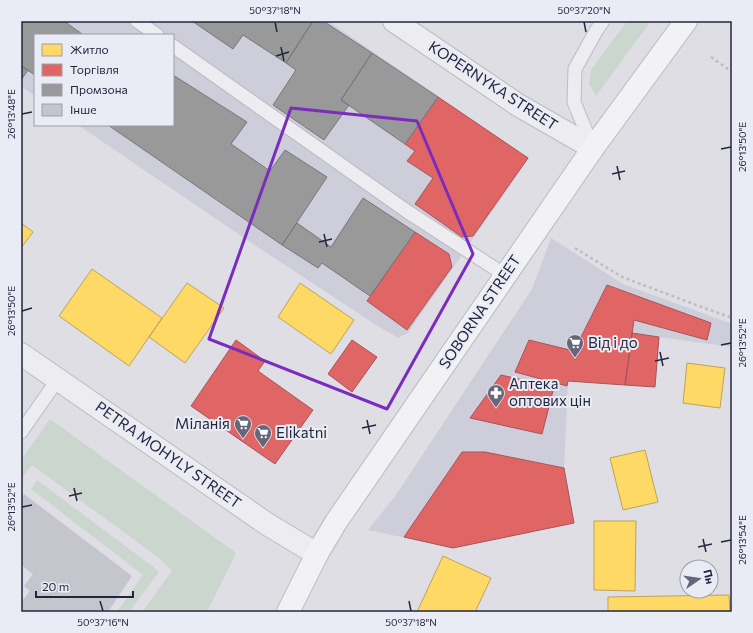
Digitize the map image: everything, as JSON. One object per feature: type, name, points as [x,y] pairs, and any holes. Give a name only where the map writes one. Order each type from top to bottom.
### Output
[{"type":"main road","name":"SOBORNA STREET","points":[[288,612],[317,554],[336,522],[593,148],[686,21]]},
{"type":"street","name":"KOPERNYKA STREET","points":[[394,21],[518,105],[593,148]]},
{"type":"street","name":"PETRA MOHYLY STREET","points":[[21,354],[267,524],[317,554]]},
{"type":"lane","points":[[137,21],[156,34]]},
{"type":"lane","points":[[593,148],[574,102],[575,69],[603,21]]},
{"type":"lane","points":[[174,47],[408,212],[506,275]]},
{"type":"lane","points":[[21,432],[58,380]]},
{"type":"path","points":[[711,57],[732,72]]},
{"type":"path","points":[[575,248],[622,277],[730,317]]},
{"type":"highlighted area","points":[[291,108],[417,121],[473,254],[387,409],[209,339]]},
{"type":"shaded area","points":[[21,21],[328,21],[529,158],[408,333],[398,338],[250,242],[79,126],[174,126],[174,34],[34,34],[34,95],[21,86]]},
{"type":"shaded area","points":[[627,21],[651,21],[596,96],[589,84],[591,70]]},
{"type":"shaded area","points":[[551,238],[623,284],[732,324],[732,347],[659,337],[655,387],[568,381],[564,468],[574,523],[453,548],[368,530],[396,495],[532,289]]},
{"type":"shaded area","points":[[50,419],[236,553],[207,612],[142,612],[172,571],[159,558],[32,465],[21,479],[21,460]]},
{"type":"shaded area","points":[[37,480],[159,572],[129,612],[117,612],[143,575],[31,489]]},
{"type":"building: Житло","points":[[21,223],[33,232],[21,248]]},
{"type":"building: Житло","points":[[92,269],[162,318],[129,366],[59,316]]},
{"type":"building: Житло","points":[[187,283],[224,308],[185,363],[149,337]]},
{"type":"building: Житло","points":[[300,283],[354,320],[331,354],[278,317]]},
{"type":"building: Житло","points":[[687,363],[725,368],[720,408],[683,403]]},
{"type":"building: Житло","points":[[645,450],[658,502],[623,510],[610,458]]},
{"type":"building: Житло","points":[[594,521],[636,521],[635,591],[594,590]]},
{"type":"building: Житло","points":[[443,556],[491,578],[475,612],[417,612]]},
{"type":"building: Житло","points":[[719,595],[729,595],[730,612],[608,612],[608,597],[679,596],[679,599],[719,599]]},
{"type":"building: Торгівля","points":[[438,97],[528,158],[473,236],[462,237],[415,204],[433,178],[407,161],[415,151],[405,144]]},
{"type":"building: Торгівля","points":[[415,232],[449,254],[452,267],[407,330],[367,301]]},
{"type":"building: Торгівля","points":[[607,285],[711,323],[707,340],[634,320],[625,385],[568,381],[567,386],[515,372],[529,340],[574,351]]},
{"type":"building: Торгівля","points":[[632,333],[659,337],[655,387],[625,385]]},
{"type":"building: Торгівля","points":[[236,340],[265,361],[258,371],[313,410],[275,464],[191,406]]},
{"type":"building: Торгівля","points":[[352,340],[377,357],[352,392],[328,374]]},
{"type":"building: Торгівля","points":[[501,375],[554,387],[542,434],[470,418]]},
{"type":"building: Торгівля","points":[[462,452],[485,452],[564,468],[574,523],[453,548],[404,537]]},
{"type":"building: Промзона","points":[[21,21],[64,21],[82,34],[34,34],[34,74],[21,66]]},
{"type":"building: Промзона","points":[[192,21],[313,21],[286,63],[243,35],[233,49]]},
{"type":"building: Промзона","points":[[313,21],[323,21],[372,53],[341,100],[349,105],[324,140],[273,105],[296,70],[286,63]]},
{"type":"building: Промзона","points":[[372,53],[438,97],[405,144],[341,100]]},
{"type":"building: Промзона","points":[[21,66],[28,70],[21,80]]},
{"type":"building: Промзона","points":[[174,76],[247,122],[231,144],[270,171],[285,150],[327,177],[282,245],[109,126],[174,126]]},
{"type":"building: Промзона","points":[[363,198],[415,232],[370,296],[322,263],[318,268],[282,245],[297,223],[331,247]]},
{"type":"building: Інше","points":[[24,494],[132,576],[108,612],[21,612],[21,602],[30,591],[24,586],[33,574],[21,565],[21,498]]},
{"type":"place","name":"Від і до","points":[[575,358]]},
{"type":"place","name":"Аптека оптових цін","points":[[496,408]]},
{"type":"place","name":"Міланія","points":[[243,439]]},
{"type":"place","name":"Elikatni","points":[[263,448]]}]
